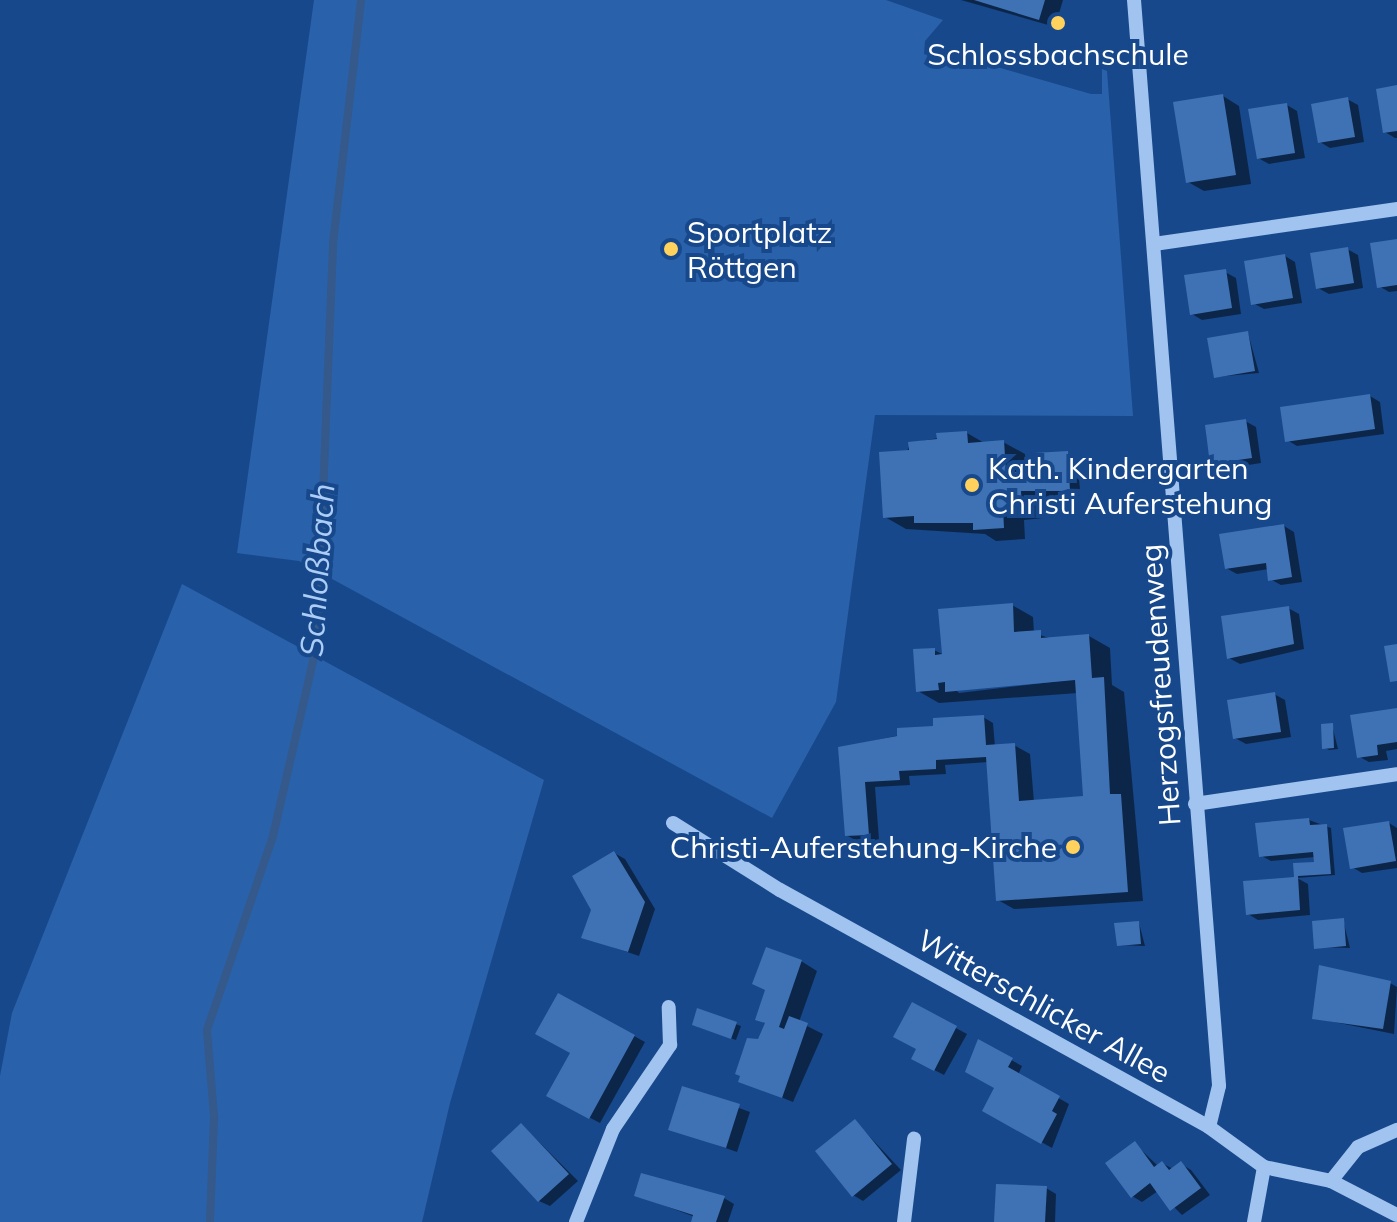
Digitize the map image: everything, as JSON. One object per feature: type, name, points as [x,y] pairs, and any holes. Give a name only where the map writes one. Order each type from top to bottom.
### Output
[{"type":"street","name":"Herzogsfreudenweg","points":[[1134,0],[1219,1086],[1209,1127]]},
{"type":"street","points":[[1154,244],[1397,209]]},
{"type":"street","points":[[1195,804],[1397,774]]},
{"type":"street","name":"Witterschlicker Allee","points":[[673,823],[780,890],[1209,1127],[1264,1167],[1331,1181],[1397,1215]]},
{"type":"street","points":[[576,1222],[613,1129],[670,1045],[669,1007]]},
{"type":"street","points":[[1331,1181],[1358,1147],[1397,1130]]},
{"type":"street","points":[[904,1222],[914,1139]]},
{"type":"street","points":[[1254,1222],[1264,1167]]},
{"type":"shaded area","name":"Sportplatz Röttgen","points":[[314,0],[886,0],[943,20],[925,41],[924,54],[964,65],[983,63],[1091,94],[1102,94],[1102,69],[1107,71],[1133,416],[875,415],[836,702],[772,818],[299,561],[237,553]]},
{"type":"shaded area","points":[[182,584],[544,780],[450,1103],[422,1222],[0,1222],[0,1076],[12,1013]]},
{"type":"building","points":[[974,0],[1045,0],[1039,20]]},
{"type":"building","points":[[1397,85],[1397,131],[1383,133],[1376,89]]},
{"type":"building","points":[[1223,94],[1236,175],[1186,183],[1173,102]]},
{"type":"building","points":[[1348,97],[1355,137],[1318,143],[1311,104]]},
{"type":"building","points":[[1287,103],[1295,153],[1257,159],[1248,109]]},
{"type":"building","points":[[1397,239],[1397,285],[1377,288],[1370,243]]},
{"type":"building","points":[[1348,247],[1354,283],[1316,289],[1310,253]]},
{"type":"building","points":[[1285,254],[1293,298],[1251,305],[1244,261]]},
{"type":"building","points":[[1226,269],[1232,308],[1190,315],[1184,275]]},
{"type":"building","points":[[1248,331],[1255,371],[1214,378],[1207,338]]},
{"type":"building","points":[[1370,394],[1375,429],[1285,442],[1280,407]]},
{"type":"building","points":[[1246,419],[1252,458],[1210,464],[1205,425]]},
{"type":"building","points":[[967,431],[968,443],[1004,440],[1006,473],[1019,472],[1020,480],[1035,479],[1034,453],[1068,451],[1070,491],[1021,491],[1022,507],[1003,508],[1004,528],[973,530],[973,523],[914,523],[914,516],[883,518],[879,452],[909,450],[908,442],[937,439],[936,433]]},
{"type":"building","points":[[1284,524],[1292,577],[1268,581],[1266,563],[1225,569],[1219,534]]},
{"type":"building","points":[[1013,603],[1014,632],[1041,630],[1041,638],[1089,634],[1092,678],[1104,677],[1110,794],[1121,794],[1128,892],[996,901],[986,757],[936,760],[936,769],[899,771],[900,780],[865,782],[869,835],[845,836],[838,747],[897,736],[897,728],[933,726],[933,718],[984,715],[986,745],[1015,743],[1019,801],[1083,796],[1075,680],[945,692],[945,682],[938,683],[939,690],[916,692],[913,649],[935,648],[935,655],[942,654],[938,609]]},
{"type":"building","points":[[1289,606],[1294,644],[1227,659],[1221,616]]},
{"type":"building","points":[[1397,644],[1397,681],[1390,682],[1384,646]]},
{"type":"building","points":[[1275,692],[1281,732],[1233,739],[1227,700]]},
{"type":"building","points":[[1397,708],[1397,742],[1377,745],[1378,755],[1357,758],[1350,715]]},
{"type":"building","points":[[1333,723],[1334,748],[1322,749],[1321,724]]},
{"type":"building","points":[[1309,818],[1310,825],[1327,824],[1331,874],[1298,876],[1300,910],[1246,915],[1243,881],[1294,877],[1293,863],[1314,862],[1313,852],[1259,857],[1255,823]]},
{"type":"building","points":[[1389,821],[1396,861],[1350,869],[1343,828]]},
{"type":"building","points":[[614,851],[645,902],[628,952],[581,938],[591,910],[572,876]]},
{"type":"building","points":[[1344,918],[1346,946],[1314,949],[1312,921]]},
{"type":"building","points":[[1139,921],[1141,944],[1117,946],[1114,923]]},
{"type":"building","points":[[766,947],[802,960],[779,1027],[784,1029],[789,1016],[808,1023],[782,1098],[738,1082],[740,1076],[735,1074],[747,1038],[758,1039],[765,1023],[755,1020],[765,990],[752,984]]},
{"type":"building","points":[[1319,965],[1391,981],[1383,1029],[1312,1019]]},
{"type":"building","points":[[558,993],[635,1035],[589,1119],[546,1096],[570,1053],[535,1034]]},
{"type":"building","points":[[912,1002],[957,1026],[934,1071],[911,1059],[916,1049],[893,1037]]},
{"type":"building","points":[[697,1008],[737,1022],[731,1039],[692,1025]]},
{"type":"building","points":[[978,1039],[1013,1058],[1008,1067],[1060,1096],[1052,1111],[1057,1114],[1041,1144],[982,1111],[994,1088],[965,1072]]},
{"type":"building","points":[[682,1086],[740,1104],[726,1148],[668,1130]]},
{"type":"building","points":[[855,1119],[892,1164],[852,1197],[815,1151]]},
{"type":"building","points":[[521,1123],[569,1174],[538,1202],[491,1151]]},
{"type":"building","points":[[1135,1141],[1154,1167],[1162,1161],[1169,1170],[1181,1161],[1201,1188],[1170,1211],[1150,1183],[1131,1198],[1105,1163]]},
{"type":"building","points":[[641,1173],[725,1196],[716,1222],[691,1222],[693,1215],[634,1196]]},
{"type":"building","points":[[996,1184],[1047,1186],[1045,1222],[994,1222]]},
{"type":"waterway","name":"Schloßbach","points":[[210,1222],[214,1116],[207,1030],[273,836],[317,644],[333,243],[361,0]]},
{"type":"place","name":"Schlossbachschule","points":[[1058,23]]},
{"type":"place","name":"Sportplatz Röttgen","points":[[671,249]]},
{"type":"place","name":"Kath. Kindergarten Christi Auferstehung","points":[[972,485]]},
{"type":"place","name":"Christi-Auferstehung-Kirche","points":[[1073,847]]}]
